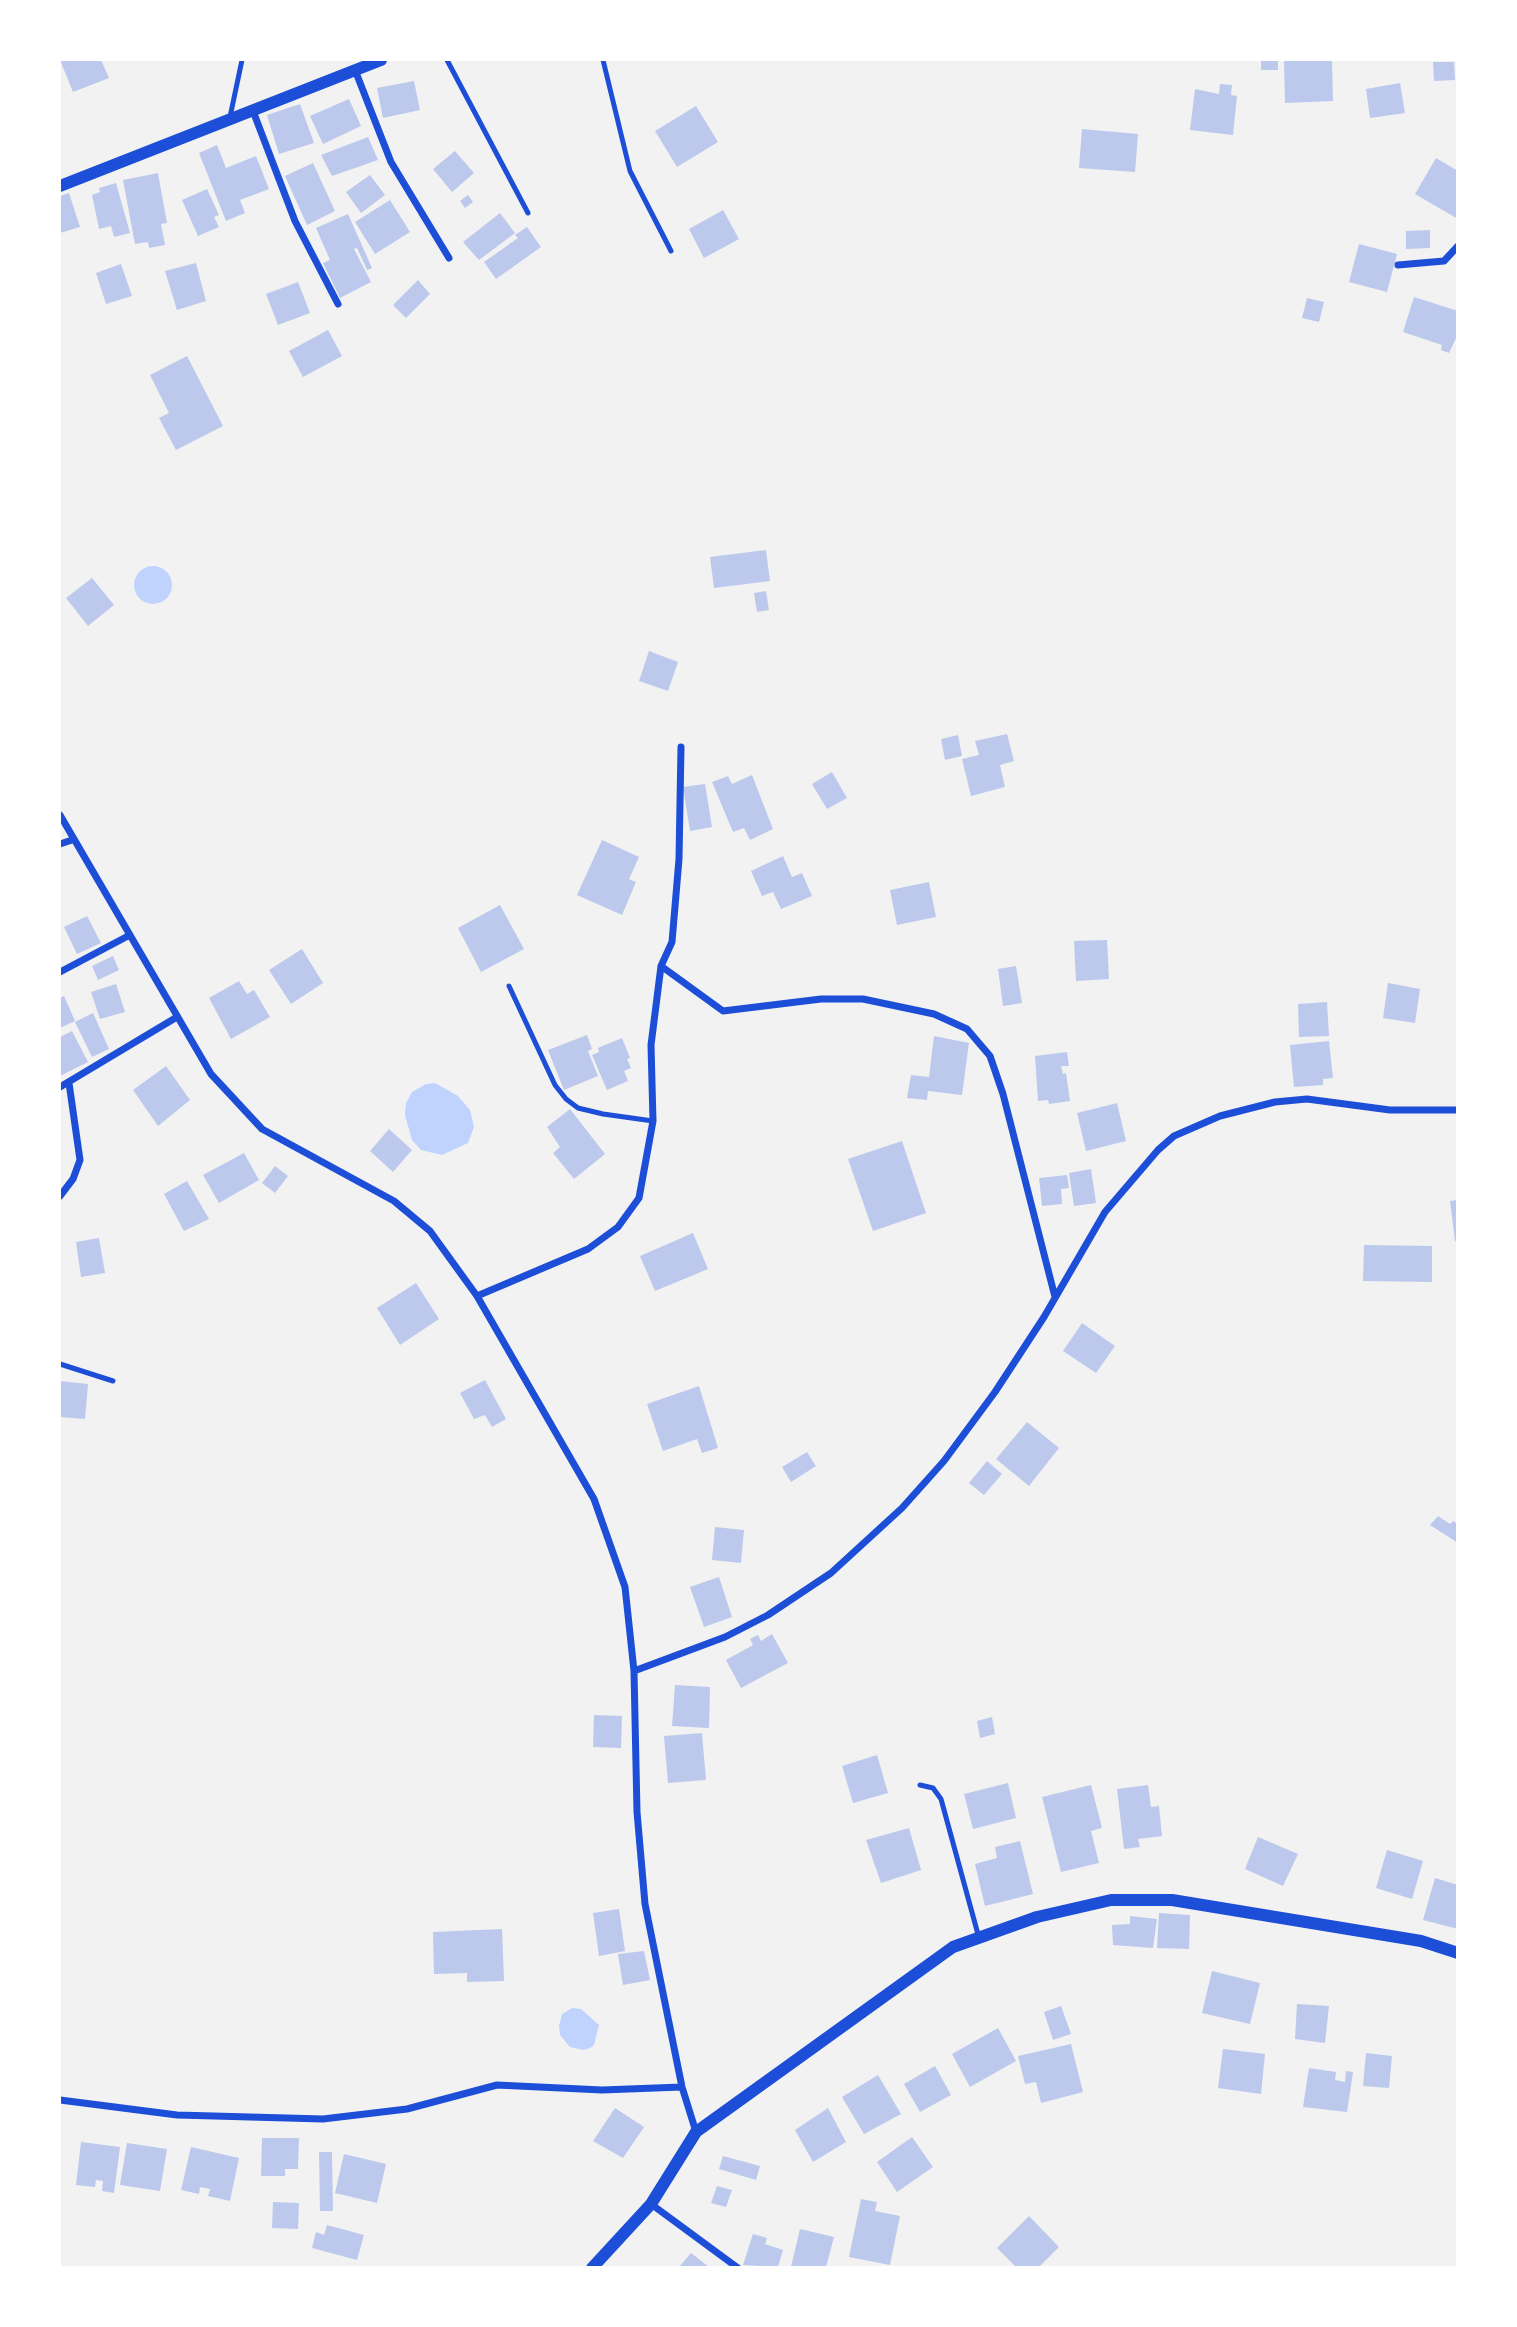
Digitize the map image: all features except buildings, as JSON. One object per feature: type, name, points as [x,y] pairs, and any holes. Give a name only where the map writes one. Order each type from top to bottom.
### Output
[{"type":"street","points":[[60,186],[381,60]]},
{"type":"street","points":[[355,70],[391,162],[450,258]]},
{"type":"street","points":[[253,111],[295,221],[338,304]]},
{"type":"street","points":[[1398,265],[1444,261],[1458,246]]},
{"type":"street","points":[[477,1296],[588,1249],[618,1227],[639,1198],[653,1121],[651,1045],[662,966],[671,942],[675,900],[681,747]]},
{"type":"street","points":[[60,816],[211,1074],[254,1121],[394,1200],[430,1231],[477,1296],[594,1499],[625,1587],[634,1671],[637,1812],[645,1904],[682,2087],[696,2132]]},
{"type":"street","points":[[60,844],[72,840]]},
{"type":"street","points":[[60,972],[128,936]]},
{"type":"street","points":[[662,966],[723,1011],[821,999],[863,999],[934,1014],[967,1029],[990,1056],[1003,1094],[1055,1297]]},
{"type":"street","points":[[60,1087],[177,1017]]},
{"type":"street","points":[[60,1196],[73,1180],[80,1160],[69,1083]]},
{"type":"street","points":[[634,1671],[725,1637],[768,1615],[860,1550],[944,1461],[995,1392],[1088,1240],[1120,1194],[1158,1150],[1174,1136],[1220,1116],[1275,1102],[1307,1099],[1390,1110],[1458,1110]]},
{"type":"street","points":[[592,2267],[633,2227],[651,2204],[696,2132],[953,1947],[1037,1917],[1111,1900],[1172,1900],[1421,1941],[1458,1953]]},
{"type":"street","points":[[60,2100],[177,2115],[323,2119],[407,2109],[497,2085],[602,2090],[682,2087]]},
{"type":"street","points":[[651,2204],[738,2267]]},
{"type":"lane","points":[[230,120],[242,60]]},
{"type":"lane","points":[[447,60],[528,213]]},
{"type":"lane","points":[[603,60],[630,171],[671,251]]},
{"type":"lane","points":[[509,986],[555,1085],[566,1099],[578,1108],[653,1121]]},
{"type":"lane","points":[[60,1364],[113,1381]]},
{"type":"lane","points":[[920,1785],[933,1788],[942,1799],[979,1938]]},
{"type":"water","points":[[153,566],[166,572],[172,585],[166,598],[153,604],[140,598],[134,585],[140,572]]},
{"type":"water","points":[[435,1083],[458,1096],[470,1110],[474,1127],[468,1143],[442,1155],[421,1150],[412,1140],[405,1115],[406,1103],[412,1092],[426,1084]]},
{"type":"water","points":[[572,2008],[581,2009],[599,2025],[594,2045],[590,2048],[583,2050],[570,2047],[560,2035],[562,2014]]}]
